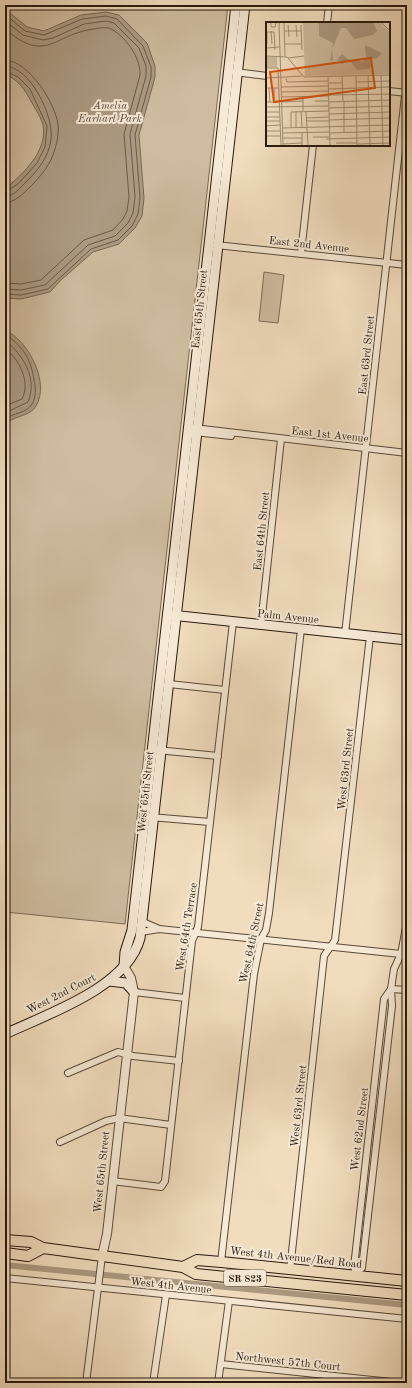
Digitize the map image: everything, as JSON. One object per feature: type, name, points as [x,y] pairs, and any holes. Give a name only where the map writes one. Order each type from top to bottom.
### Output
[{"type":"main road","name":"East 65th Street","points":[[172,615],[198,430],[214,245],[233,72],[236,5]]},
{"type":"main road","name":"East 65th Street","points":[[233,72],[245,5]]},
{"type":"main road","name":"East 65th Street","points":[[172,615],[188,429],[214,245]]},
{"type":"main road","name":"Palm Avenue","points":[[172,615],[407,640]]},
{"type":"main road","name":"West 65th Street","points":[[124,966],[135,954],[143,922],[169,684],[172,615]]},
{"type":"main road","name":"West 65th Street","points":[[124,966],[125,952],[132,930],[152,750],[172,615]]},
{"type":"main road","name":"West 2nd Court","points":[[5,1034],[94,992],[109,981],[124,966]]},
{"type":"main road","points":[[109,981],[126,983],[134,992]]},
{"type":"main road","name":"West 4th Avenue/Red Road","points":[[5,1240],[31,1242],[43,1248],[183,1267],[196,1274],[309,1284],[407,1295]]},
{"type":"main road","points":[[5,1253],[28,1256],[43,1248]]},
{"type":"main road","name":"West 4th Avenue/Red Road","points":[[183,1267],[197,1260],[290,1270],[357,1274],[407,1281]]},
{"type":"main road","points":[[245,1278],[253,1274],[274,1276],[290,1270],[297,1278],[309,1284]]},
{"type":"street","points":[[327,22],[329,5]]},
{"type":"street","points":[[233,72],[266,76]]},
{"type":"street","name":"East 63rd Street","points":[[345,634],[407,78]]},
{"type":"street","points":[[390,91],[406,93]]},
{"type":"street","points":[[301,254],[313,146]]},
{"type":"street","name":"East 2nd Avenue","points":[[214,245],[407,264]]},
{"type":"street","name":"East 1st Avenue","points":[[188,429],[407,453]]},
{"type":"street","name":"East 64th Street","points":[[261,625],[281,439]]},
{"type":"street","name":"West 64th Terrace","points":[[112,1181],[161,1187],[165,1181],[185,998],[192,941],[198,927],[233,622]]},
{"type":"street","name":"West 64th Street","points":[[221,1262],[254,974],[261,939],[266,930],[269,914],[301,629]]},
{"type":"street","name":"West 63rd Street","points":[[290,1270],[324,956],[335,940],[370,636]]},
{"type":"street","points":[[169,684],[225,690]]},
{"type":"street","points":[[152,750],[218,756]]},
{"type":"street","points":[[144,816],[210,822]]},
{"type":"street","points":[[143,922],[159,929]]},
{"type":"street","name":"West 62nd Street","points":[[357,1274],[362,1268],[392,1006],[391,989],[394,969],[401,954],[407,922]]},
{"type":"street","points":[[141,932],[159,929],[401,954]]},
{"type":"street","name":"West 65th Street","points":[[86,1383],[102,1256],[107,1234],[134,992],[131,978],[124,966]]},
{"type":"street","points":[[391,989],[407,990]]},
{"type":"street","points":[[134,992],[185,998]]},
{"type":"street","points":[[68,1073],[112,1053],[118,1052],[178,1062]]},
{"type":"street","points":[[60,1142],[106,1121],[119,1118],[171,1124]]},
{"type":"street","name":"West 4th Avenue","points":[[5,1278],[407,1319]]},
{"type":"street","points":[[153,1383],[166,1295]]},
{"type":"street","points":[[218,1383],[229,1301]]},
{"type":"street","name":"Northwest 57th Court","points":[[221,1364],[401,1383]]},
{"type":"green space","name":"Amelia Earhart Park","points":[[5,5],[228,5],[125,924],[5,912]]},
{"type":"green space","points":[[264,272],[284,275],[278,323],[259,321]]},
{"type":"water","points":[[5,5],[7,5],[10,13],[27,27],[44,31],[81,15],[106,12],[119,15],[147,43],[155,66],[155,77],[139,135],[144,198],[142,216],[135,228],[119,244],[93,252],[61,280],[50,292],[21,299],[5,298],[5,189],[33,161],[42,144],[44,135],[41,119],[27,94],[18,82],[5,74]]},
{"type":"water","points":[[5,330],[14,335],[22,343],[35,364],[39,375],[40,397],[33,410],[25,415],[11,420],[5,426]]},
{"type":"waterway","points":[[5,1265],[407,1305]]}]
